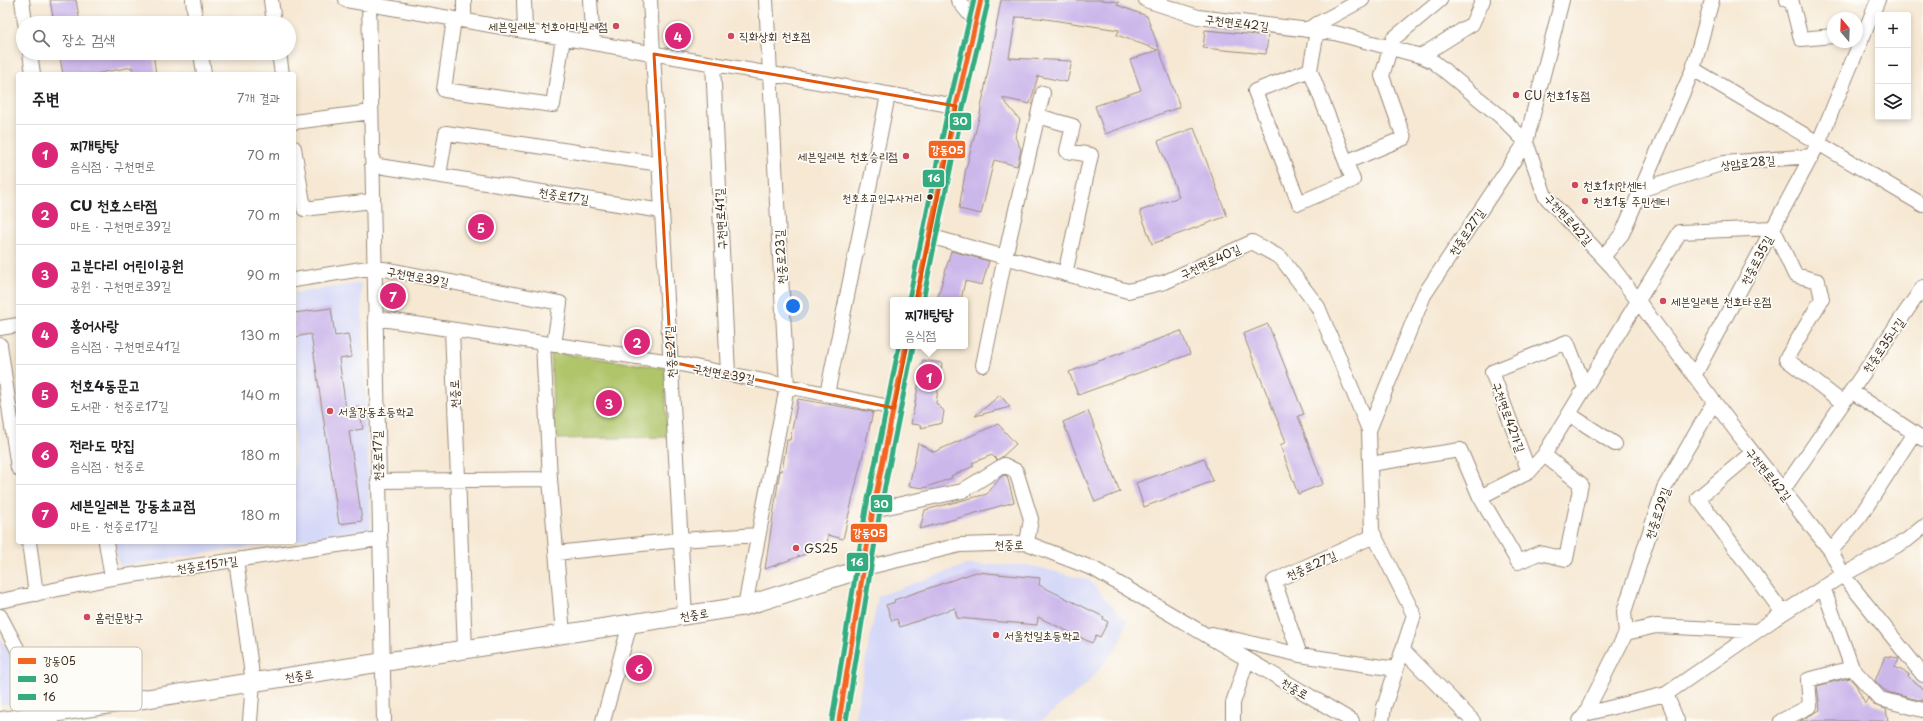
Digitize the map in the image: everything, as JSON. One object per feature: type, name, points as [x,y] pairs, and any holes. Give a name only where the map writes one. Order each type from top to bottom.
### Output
[{"type":"main road","points":[[917,297],[956,106],[981,0]]},
{"type":"main road","points":[[838,721],[873,510],[905,349]]},
{"type":"main road","name":"천중로","points":[[142,701],[253,682],[745,606],[864,568]]},
{"type":"main road","name":"천중로","points":[[2,721],[52,717],[86,711]]},
{"type":"street","points":[[22,0],[24,16]]},
{"type":"street","points":[[193,0],[195,16]]},
{"type":"street","points":[[271,0],[273,16]]},
{"type":"street","points":[[346,0],[369,2],[459,20],[956,106]]},
{"type":"street","points":[[464,0],[444,90],[553,105],[563,38]]},
{"type":"street","points":[[524,0],[525,31]]},
{"type":"street","points":[[590,0],[593,43]]},
{"type":"street","name":"천중로21길","points":[[650,0],[685,616]]},
{"type":"street","name":"천중로23길","points":[[745,606],[787,386],[766,0]]},
{"type":"street","points":[[958,0],[976,22]]},
{"type":"street","name":"구천면로42길","points":[[1146,0],[1178,5],[1198,17],[1335,33],[1390,49],[1421,56],[1434,62],[1500,116],[1526,142],[1545,196],[1603,257],[1637,300],[1752,453],[1831,551],[1843,575],[1923,675]]},
{"type":"street","points":[[1310,70],[1255,91],[1299,202],[1353,180],[1310,70],[1312,30],[1362,0]]},
{"type":"street","points":[[1346,162],[1404,138],[1382,76],[1393,39],[1440,0]]},
{"type":"street","points":[[1421,56],[1472,24],[1483,0]]},
{"type":"street","name":"천중로27길","points":[[1382,721],[1384,706],[1414,615],[1372,531],[1369,430],[1424,295],[1526,142],[1562,0]]},
{"type":"street","points":[[1603,257],[1622,234],[1693,69],[1712,0]]},
{"type":"street","points":[[1787,0],[1792,3],[1801,38],[1827,36]]},
{"type":"street","name":"천중로35길","points":[[1863,29],[1878,0]]},
{"type":"street","name":"천중로17길","points":[[369,2],[379,539],[384,721]]},
{"type":"street","name":"천중로35길","points":[[1694,376],[1815,150],[1855,48]]},
{"type":"street","points":[[31,60],[33,72]]},
{"type":"street","points":[[202,60],[204,72]]},
{"type":"street","points":[[280,60],[282,72]]},
{"type":"street","name":"구천면로41길","points":[[713,64],[728,374]]},
{"type":"street","points":[[1693,69],[1815,150],[1923,205]]},
{"type":"street","points":[[983,365],[1005,257],[1043,93]]},
{"type":"street","points":[[827,394],[888,95]]},
{"type":"street","points":[[296,122],[371,112]]},
{"type":"street","points":[[1038,116],[1074,126],[1067,152],[1091,155],[1065,274]]},
{"type":"street","points":[[438,176],[446,133],[660,164]]},
{"type":"street","name":"상암로28길","points":[[1640,190],[1724,163],[1815,150]]},
{"type":"street","points":[[296,160],[304,209],[372,201]]},
{"type":"street","name":"천중로17길","points":[[372,165],[662,211]]},
{"type":"street","points":[[1637,300],[1680,232],[1773,228],[1795,275],[1818,281],[1822,299],[1786,360],[1843,403]]},
{"type":"street","name":"구천면로40길","points":[[929,236],[1128,291],[1165,282],[1252,242],[1281,258],[1318,307],[1369,430]]},
{"type":"street","points":[[296,280],[374,267]]},
{"type":"street","name":"구천면로39길","points":[[374,267],[560,303],[549,344]]},
{"type":"street","name":"천중로35나길","points":[[1783,490],[1923,287]]},
{"type":"street","name":"구천면로42가길","points":[[1544,455],[1581,484],[1566,559],[1539,552],[1518,562],[1480,497],[1529,472],[1544,455],[1637,300]]},
{"type":"street","name":"구천면로39길","points":[[375,318],[671,362],[894,408]]},
{"type":"street","points":[[0,328],[16,325]]},
{"type":"street","name":"천중로","points":[[452,330],[465,649]]},
{"type":"street","name":"구천면로42가길","points":[[1529,472],[1492,372],[1567,342],[1585,388]]},
{"type":"street","points":[[549,344],[550,480],[563,634]]},
{"type":"street","points":[[0,345],[16,454]]},
{"type":"street","points":[[1831,551],[1861,515],[1918,436],[1851,391]]},
{"type":"street","name":"천중로29길","points":[[1626,633],[1624,612],[1664,488],[1714,402]]},
{"type":"street","points":[[1569,414],[1615,444]]},
{"type":"street","points":[[1370,464],[1460,450],[1480,497]]},
{"type":"street","points":[[1752,453],[1698,498],[1783,613]]},
{"type":"street","points":[[873,510],[962,492],[1004,465],[1016,471],[1031,519],[1027,542]]},
{"type":"street","points":[[378,481],[550,480]]},
{"type":"street","points":[[1583,718],[1666,694],[1823,587],[1907,540],[1923,527]]},
{"type":"street","points":[[556,553],[680,540],[758,535]]},
{"type":"street","name":"천중로27길","points":[[1300,654],[1274,581],[1374,536]]},
{"type":"street","name":"천중로15가길","points":[[0,601],[112,578],[379,539]]},
{"type":"street","name":"천중로","points":[[864,568],[960,545],[1027,542],[1094,569],[1352,721]]},
{"type":"street","points":[[29,544],[36,594]]},
{"type":"street","points":[[106,544],[112,578]]},
{"type":"street","points":[[236,560],[253,682],[250,721]]},
{"type":"street","points":[[1823,587],[1852,668],[1880,700],[1923,710]]},
{"type":"street","points":[[0,616],[16,647]]},
{"type":"street","points":[[603,721],[630,624]]},
{"type":"street","points":[[1583,718],[1626,633],[1656,626],[1756,632]]},
{"type":"street","points":[[1200,632],[1300,654],[1396,668]]},
{"type":"street","points":[[1403,650],[1473,721]]},
{"type":"street","points":[[1233,721],[1233,703],[1247,660]]},
{"type":"street","points":[[1781,721],[1810,706],[1808,680],[1852,668]]},
{"type":"street","points":[[1666,694],[1677,721]]},
{"type":"highlighted area","points":[[654,54],[956,106],[894,408],[671,362]]},
{"type":"shaded area","name":"서울강동초등학교","points":[[361,283],[371,530],[296,541],[296,293]]},
{"type":"shaded area","points":[[115,544],[271,544],[119,566]]},
{"type":"shaded area","name":"서울천일초등학교","points":[[966,565],[1028,565],[1089,580],[1127,622],[1117,648],[1087,684],[1041,721],[854,721],[878,596]]},
{"type":"shaded area","points":[[0,637],[10,655],[10,704],[0,705]]},
{"type":"green space","points":[[551,352],[665,368],[667,437],[554,439]]},
{"type":"building","points":[[50,0],[76,0],[79,16],[53,16]]},
{"type":"building","points":[[1001,0],[1103,0],[1119,2],[1117,5],[1147,16],[1180,107],[1105,134],[1095,106],[1141,90],[1130,60],[1158,50],[1117,35],[1119,30],[1039,18],[1016,17],[1009,58],[1072,61],[1067,82],[1038,76],[1030,104],[1002,98],[1020,120],[1015,137],[1021,149],[1017,166],[994,160],[981,214],[959,209],[966,168],[980,114]]},
{"type":"building","points":[[1205,30],[1268,36],[1266,54],[1203,48]]},
{"type":"building","points":[[60,60],[154,60],[156,72],[133,72],[132,67],[105,72],[63,72]]},
{"type":"building","points":[[1194,128],[1227,216],[1152,244],[1140,211],[1179,197],[1158,141]]},
{"type":"building","points":[[951,251],[989,261],[982,285],[965,281],[962,297],[938,297]]},
{"type":"building","points":[[331,308],[335,336],[348,334],[352,357],[339,359],[346,409],[359,407],[363,429],[349,431],[362,521],[339,524],[311,334],[296,337],[296,313]]},
{"type":"building","points":[[1268,324],[1304,414],[1298,416],[1323,484],[1298,494],[1280,445],[1286,442],[1243,334]]},
{"type":"building","points":[[1181,331],[1190,354],[1078,395],[1069,372]]},
{"type":"building","points":[[923,360],[942,363],[936,403],[944,411],[942,423],[921,428],[922,425],[911,424]]},
{"type":"building","points":[[1000,395],[1010,407],[975,416]]},
{"type":"building","points":[[798,399],[873,412],[843,539],[828,535],[827,546],[765,569],[780,470],[782,471],[787,440],[790,440]]},
{"type":"building","points":[[1088,411],[1120,492],[1095,502],[1063,422]]},
{"type":"building","points":[[998,424],[1016,444],[1002,457],[997,460],[992,455],[972,463],[974,466],[951,476],[952,478],[924,488],[909,486],[918,443],[934,452]]},
{"type":"building","points":[[1204,458],[1213,481],[1144,507],[1136,483]]},
{"type":"building","points":[[1004,475],[1007,476],[1014,502],[920,529],[925,510],[987,494]]},
{"type":"building","points":[[976,572],[1040,578],[1039,585],[1104,617],[1103,619],[1108,622],[1100,637],[1096,635],[1092,643],[1038,617],[1037,625],[957,618],[955,608],[900,627],[897,619],[892,621],[886,605],[895,602],[894,600]]},
{"type":"building","points":[[1885,656],[1899,658],[1895,667],[1909,674],[1908,677],[1923,688],[1923,701],[1890,693],[1883,689],[1875,681]]},
{"type":"building","points":[[1849,678],[1856,685],[1865,703],[1868,698],[1874,705],[1886,709],[1888,721],[1800,721],[1820,710],[1817,686]]},
{"type":"transit line","name":"16","points":[[909,297],[949,105],[974,0]]},
{"type":"transit line","name":"강동05","points":[[917,297],[956,106],[981,0]]},
{"type":"transit line","name":"30","points":[[924,297],[963,108],[988,2]]},
{"type":"transit line","name":"16","points":[[832,720],[866,509],[898,349]]},
{"type":"transit line","name":"강동05","points":[[839,721],[873,510],[905,349]]},
{"type":"transit line","name":"30","points":[[846,721],[880,511],[913,349]]},
{"type":"place","name":"세븐일레븐 천호아마빌레점","points":[[616,26]]},
{"type":"place","name":"홍어사랑","points":[[678,36]]},
{"type":"place","name":"직화상회 천호점","points":[[731,36]]},
{"type":"place","name":"CU 천호1동점","points":[[1516,95]]},
{"type":"place","name":"세븐일레븐 천호승리점","points":[[906,156]]},
{"type":"place","name":"천호1치안센터","points":[[1575,185]]},
{"type":"place","name":"천호초교입구사거리","points":[[930,197]]},
{"type":"place","name":"천호1동 주민센터","points":[[1585,201]]},
{"type":"place","name":"천호4동문고","points":[[481,227]]},
{"type":"place","name":"세븐일레븐 강동초교점","points":[[393,296]]},
{"type":"place","name":"세븐일레븐 천호타운점","points":[[1663,301]]},
{"type":"place","name":"CU 천호스타점","points":[[637,342]]},
{"type":"place","name":"찌개탕탕","points":[[929,377]]},
{"type":"place","name":"고분다리 어린이공원","points":[[609,403]]},
{"type":"place","name":"서울강동초등학교","points":[[330,411]]},
{"type":"place","name":"GS25","points":[[796,548]]},
{"type":"place","name":"홈런문방구","points":[[87,617]]},
{"type":"place","name":"서울천일초등학교","points":[[996,635]]},
{"type":"place","name":"전라도 맛집","points":[[639,668]]}]
